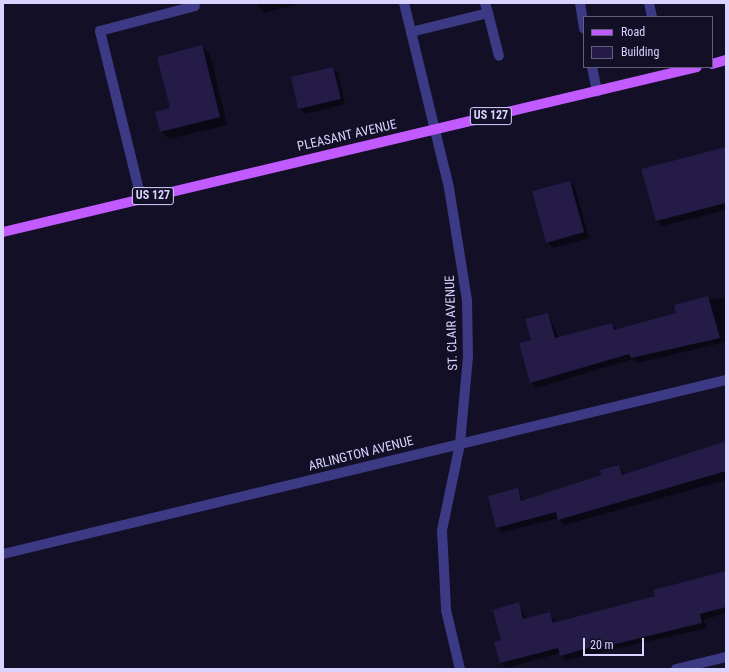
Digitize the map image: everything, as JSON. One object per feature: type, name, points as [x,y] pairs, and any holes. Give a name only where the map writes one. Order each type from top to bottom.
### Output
[{"type":"main road","points":[[713,64],[726,60]]},
{"type":"main road","name":"PLEASANT AVENUE","points":[[3,232],[141,198],[597,91],[664,71],[689,68]]},
{"type":"street","name":"ST. CLAIR AVENUE","points":[[404,3],[433,130],[455,213],[467,301],[468,357],[460,444],[442,530],[446,610],[460,669]]},
{"type":"street","points":[[485,3],[498,56]]},
{"type":"street","points":[[580,3],[583,22]]},
{"type":"street","points":[[649,3],[652,16]]},
{"type":"street","points":[[141,198],[100,31],[195,6]]},
{"type":"street","points":[[411,32],[488,13]]},
{"type":"street","points":[[592,68],[597,91]]},
{"type":"street","name":"ARLINGTON AVENUE","points":[[3,554],[726,380]]},
{"type":"street","points":[[676,669],[726,658]]},
{"type":"building","points":[[202,45],[220,117],[160,132],[155,112],[170,108],[157,57]]},
{"type":"building","points":[[333,67],[341,99],[298,109],[291,77]]},
{"type":"building","points":[[726,147],[726,203],[656,221],[641,169]]},
{"type":"building","points":[[570,181],[584,232],[546,243],[532,191]]},
{"type":"building","points":[[708,296],[720,338],[631,358],[629,354],[530,383],[519,343],[531,340],[525,319],[548,313],[555,338],[612,323],[614,330],[676,313],[674,305]]},
{"type":"building","points":[[726,441],[726,471],[558,520],[556,512],[496,528],[488,496],[518,488],[521,501],[601,475],[600,470],[619,465],[622,475]]},
{"type":"building","points":[[726,571],[726,607],[700,614],[702,623],[603,647],[602,644],[560,656],[558,648],[500,663],[494,642],[501,640],[493,610],[519,602],[523,619],[550,612],[553,623],[655,596],[653,590]]}]
